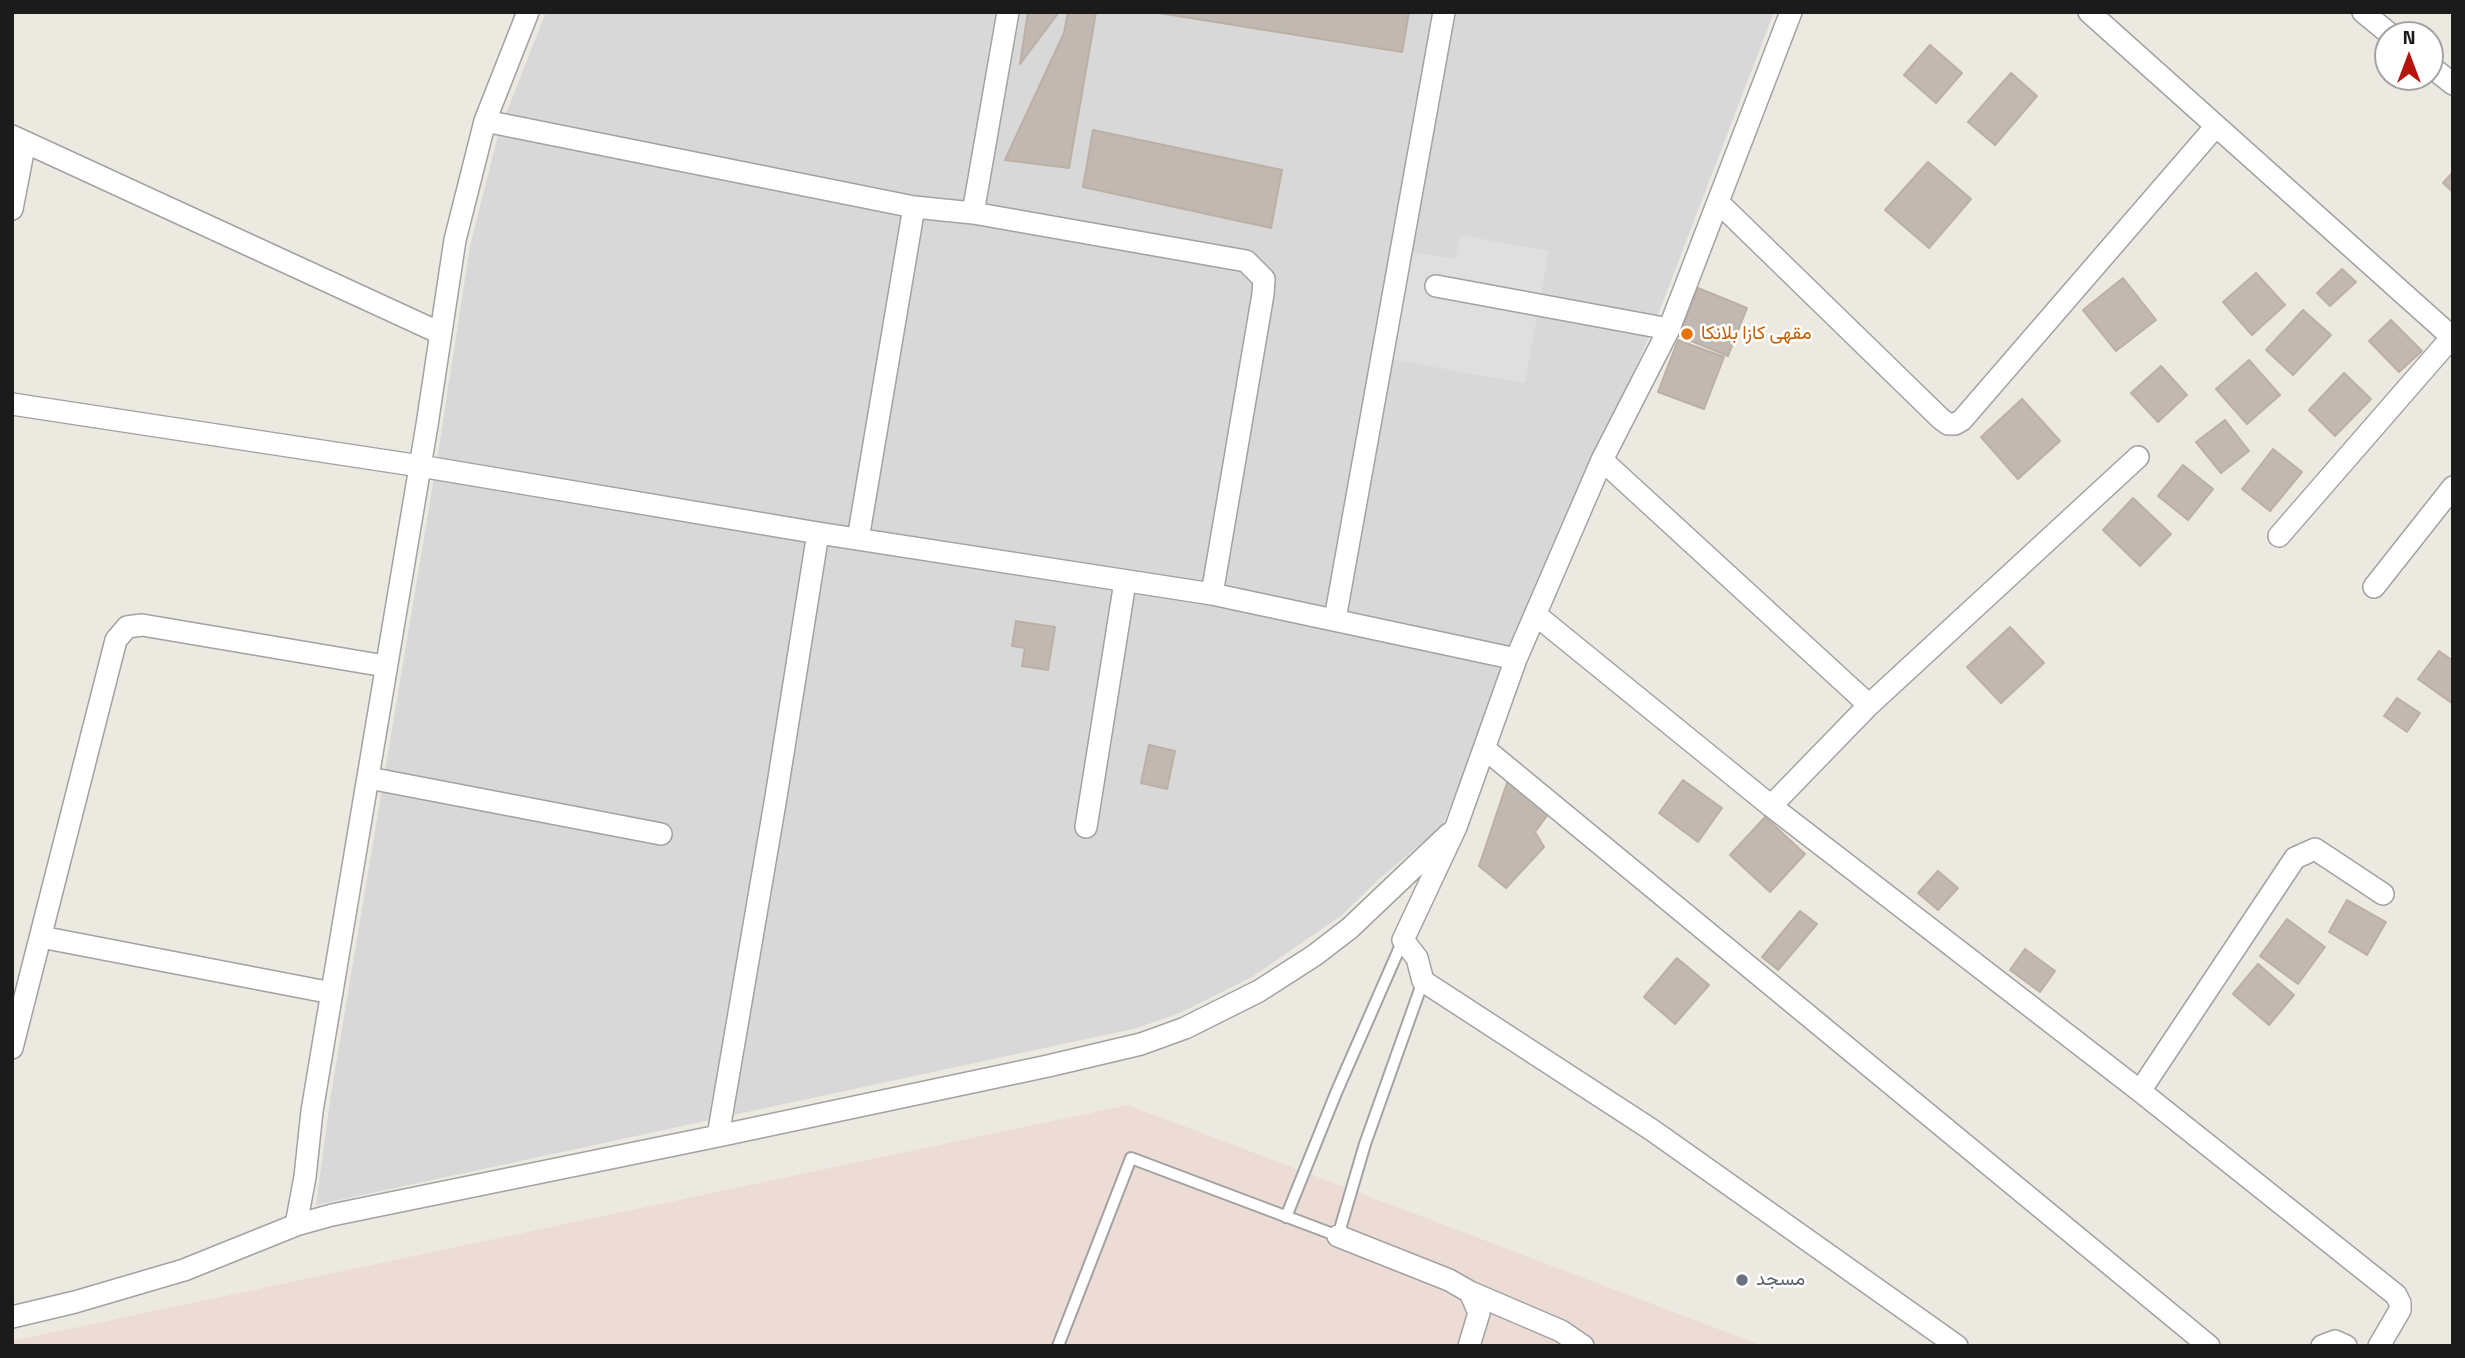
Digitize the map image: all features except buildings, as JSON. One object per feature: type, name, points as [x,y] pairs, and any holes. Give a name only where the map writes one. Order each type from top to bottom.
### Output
[{"type":"street","points":[[296,1225],[312,1111],[369,778],[455,240],[485,121],[528,12]]},
{"type":"street","points":[[974,213],[1008,12]]},
{"type":"street","points":[[1335,619],[1444,12]]},
{"type":"street","points":[[1791,12],[1669,329],[1602,460],[1516,659],[1456,827],[1403,940],[1417,958],[1423,981],[1652,1130],[1956,1346]]},
{"type":"street","points":[[2090,12],[2453,337],[2279,536]]},
{"type":"street","points":[[485,121],[914,207],[974,213],[1246,261],[1264,279],[1212,594]]},
{"type":"street","points":[[1719,203],[1941,419],[1948,424],[1955,424],[1962,420],[2216,125]]},
{"type":"street","points":[[12,209],[18,139],[440,333]]},
{"type":"street","points":[[858,539],[914,207]]},
{"type":"street","points":[[1436,286],[1669,329]]},
{"type":"street","points":[[12,404],[420,466],[818,533],[1212,594],[1516,659]]},
{"type":"street","points":[[1771,806],[1868,705],[2138,457]]},
{"type":"street","points":[[1602,460],[1868,705]]},
{"type":"street","points":[[2374,587],[2453,487]]},
{"type":"street","points":[[718,1136],[818,533]]},
{"type":"street","points":[[1086,827],[1125,582]]},
{"type":"street","points":[[1536,615],[1771,806],[2140,1091],[2396,1295],[2400,1310],[2379,1346]]},
{"type":"street","points":[[12,1048],[116,640],[127,627],[142,625],[385,666]]},
{"type":"street","points":[[1485,749],[2209,1346]]},
{"type":"street","points":[[369,778],[661,834]]},
{"type":"street","points":[[12,1317],[75,1302],[184,1270],[296,1225],[332,1215],[718,1136],[1141,1044],[1185,1028],[1259,991],[1315,955],[1350,928],[1456,827]]},
{"type":"street","points":[[2140,1091],[2295,858],[2315,849],[2383,894]]},
{"type":"street","points":[[41,937],[332,993]]},
{"type":"street","points":[[1338,1236],[1449,1280],[1470,1292],[1561,1331],[1583,1346]]},
{"type":"street","points":[[1469,1346],[1479,1313],[1470,1292]]},
{"type":"street","points":[[2322,1346],[2335,1341],[2346,1346]]},
{"type":"lane","points":[[1286,1217],[1336,1093],[1403,940]]},
{"type":"lane","points":[[1058,1346],[1130,1158],[1338,1236],[1369,1131],[1423,981]]},
{"type":"shaded area","points":[[546,12],[1774,12],[1651,333],[1577,498],[1442,826],[1378,880],[1341,916],[1252,977],[1180,1013],[1137,1028],[316,1205],[331,1094],[470,246],[499,131]]},
{"type":"shaded area","points":[[1460,235],[1549,251],[1525,383],[1388,359],[1408,251],[1455,259]]},
{"type":"shaded area","points":[[1128,1105],[1763,1346],[12,1346],[12,1341]]},
{"type":"place","name":"مقهى كازا بلانكا","points":[[1687,334]]},
{"type":"place","name":"مسجد","points":[[1742,1280]]}]
